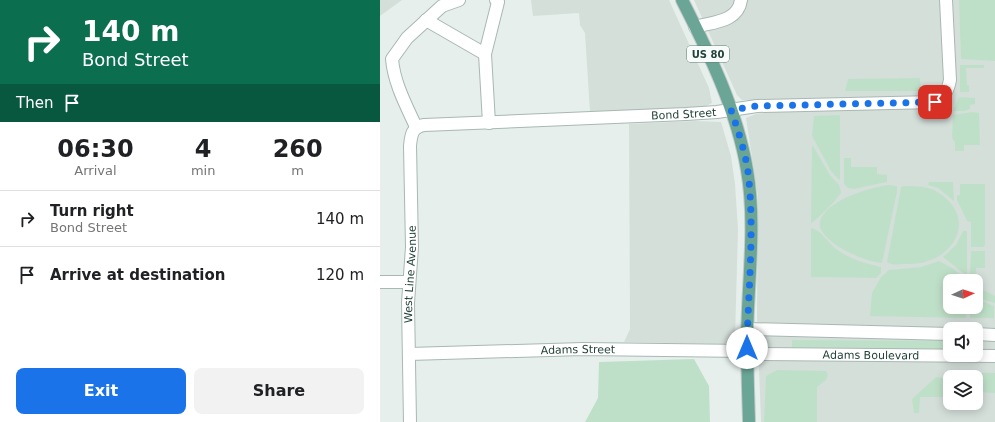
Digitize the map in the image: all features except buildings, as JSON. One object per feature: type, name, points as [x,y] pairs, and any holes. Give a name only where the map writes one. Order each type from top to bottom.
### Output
[{"type":"main road","name":"US 80","points":[[682,0],[696,27],[731,110],[740,135],[748,171],[751,209],[747,353],[749,422]]},
{"type":"street","points":[[416,127],[396,79],[392,59],[407,38],[426,20],[442,6],[459,0]]},
{"type":"street","points":[[489,123],[485,54],[498,2],[496,0]]},
{"type":"street","points":[[696,27],[725,20],[733,16],[740,8],[741,0]]},
{"type":"street","name":"Bond Street","points":[[416,127],[424,125],[686,114],[757,106],[935,102],[942,99],[947,92],[950,80],[946,0]]},
{"type":"street","points":[[426,20],[485,54]]},
{"type":"street","name":"West Line Avenue","points":[[410,422],[408,282],[412,247],[410,146],[412,132],[416,127]]},
{"type":"street","points":[[380,282],[408,282]]},
{"type":"street","name":"Adams Boulevard","points":[[748,329],[943,334]]},
{"type":"street","points":[[983,334],[995,335]]},
{"type":"street","name":"Adams Street","points":[[409,354],[583,349],[747,353]]},
{"type":"street","name":"Adams Boulevard","points":[[747,353],[995,356]]},
{"type":"shaded area","points":[[380,0],[402,0],[380,16]]},
{"type":"shaded area","points":[[531,0],[669,0],[709,88],[712,103],[704,107],[590,112],[585,33],[580,25],[579,13],[533,16]]},
{"type":"shaded area","points":[[694,0],[995,0],[995,422],[761,422],[757,314],[758,196],[746,118],[756,114],[765,113],[764,100],[742,100],[737,95]]},
{"type":"shaded area","points":[[695,121],[721,122],[731,156],[735,184],[738,229],[735,338],[732,342],[724,344],[624,342],[630,329],[629,124]]},
{"type":"green space","points":[[959,0],[995,0],[995,61],[961,59]]},
{"type":"green space","points":[[960,65],[984,65],[984,68],[966,68],[969,92],[960,92]]},
{"type":"green space","points":[[920,78],[921,91],[845,91],[848,79]]},
{"type":"green space","points":[[959,97],[975,98],[975,104],[970,105],[970,109],[965,111],[953,111]]},
{"type":"green space","points":[[972,112],[979,113],[980,145],[964,145],[964,151],[955,151],[955,142],[952,138],[953,115]]},
{"type":"green space","points":[[840,115],[839,180],[831,171],[812,136],[814,116]]},
{"type":"green space","points":[[813,146],[830,175],[839,185],[841,192],[827,209],[811,223],[812,147]]},
{"type":"green space","points":[[844,158],[851,158],[851,167],[877,167],[877,174],[887,175],[887,182],[854,189],[848,188],[844,184]]},
{"type":"green space","points":[[929,182],[953,182],[954,201],[938,188],[928,185]]},
{"type":"green space","points":[[960,184],[985,184],[985,245],[983,247],[971,247],[971,222],[967,221],[957,200],[957,195],[960,195]]},
{"type":"green space","points":[[881,186],[897,186],[897,192],[882,263],[854,255],[833,243],[825,236],[821,229],[820,221],[831,207],[850,196]]},
{"type":"green space","points":[[901,187],[923,187],[934,190],[949,201],[957,213],[959,225],[956,237],[949,248],[938,257],[924,262],[908,264],[894,264],[887,262]]},
{"type":"green space","points":[[811,228],[818,231],[835,248],[851,258],[881,267],[881,273],[876,278],[811,277]]},
{"type":"green space","points":[[963,231],[967,231],[967,274],[964,274],[943,257],[956,245]]},
{"type":"green space","points":[[971,251],[985,251],[985,268],[976,268],[976,274],[970,274]]},
{"type":"green space","points":[[939,261],[954,269],[959,274],[943,274],[943,314],[966,314],[966,318],[870,316],[872,293],[881,277],[889,270],[921,267]]},
{"type":"green space","points":[[983,290],[995,296],[995,303],[983,300]]},
{"type":"green space","points":[[983,302],[994,306],[994,318],[970,318],[970,314],[983,314]]},
{"type":"green space","points":[[792,340],[943,341],[943,349],[792,347]]},
{"type":"green space","points":[[694,359],[709,386],[710,422],[585,422],[598,398],[599,362]]},
{"type":"green space","points":[[777,370],[826,371],[828,375],[826,380],[817,387],[817,422],[764,422],[766,376]]},
{"type":"green space","points":[[983,373],[995,373],[995,393],[983,392]]},
{"type":"green space","points":[[936,377],[943,378],[943,397],[920,397],[919,413],[914,413],[912,399]]},
{"type":"route","points":[[747,348],[751,209],[748,171],[740,135],[731,110],[757,106],[935,102]]}]
